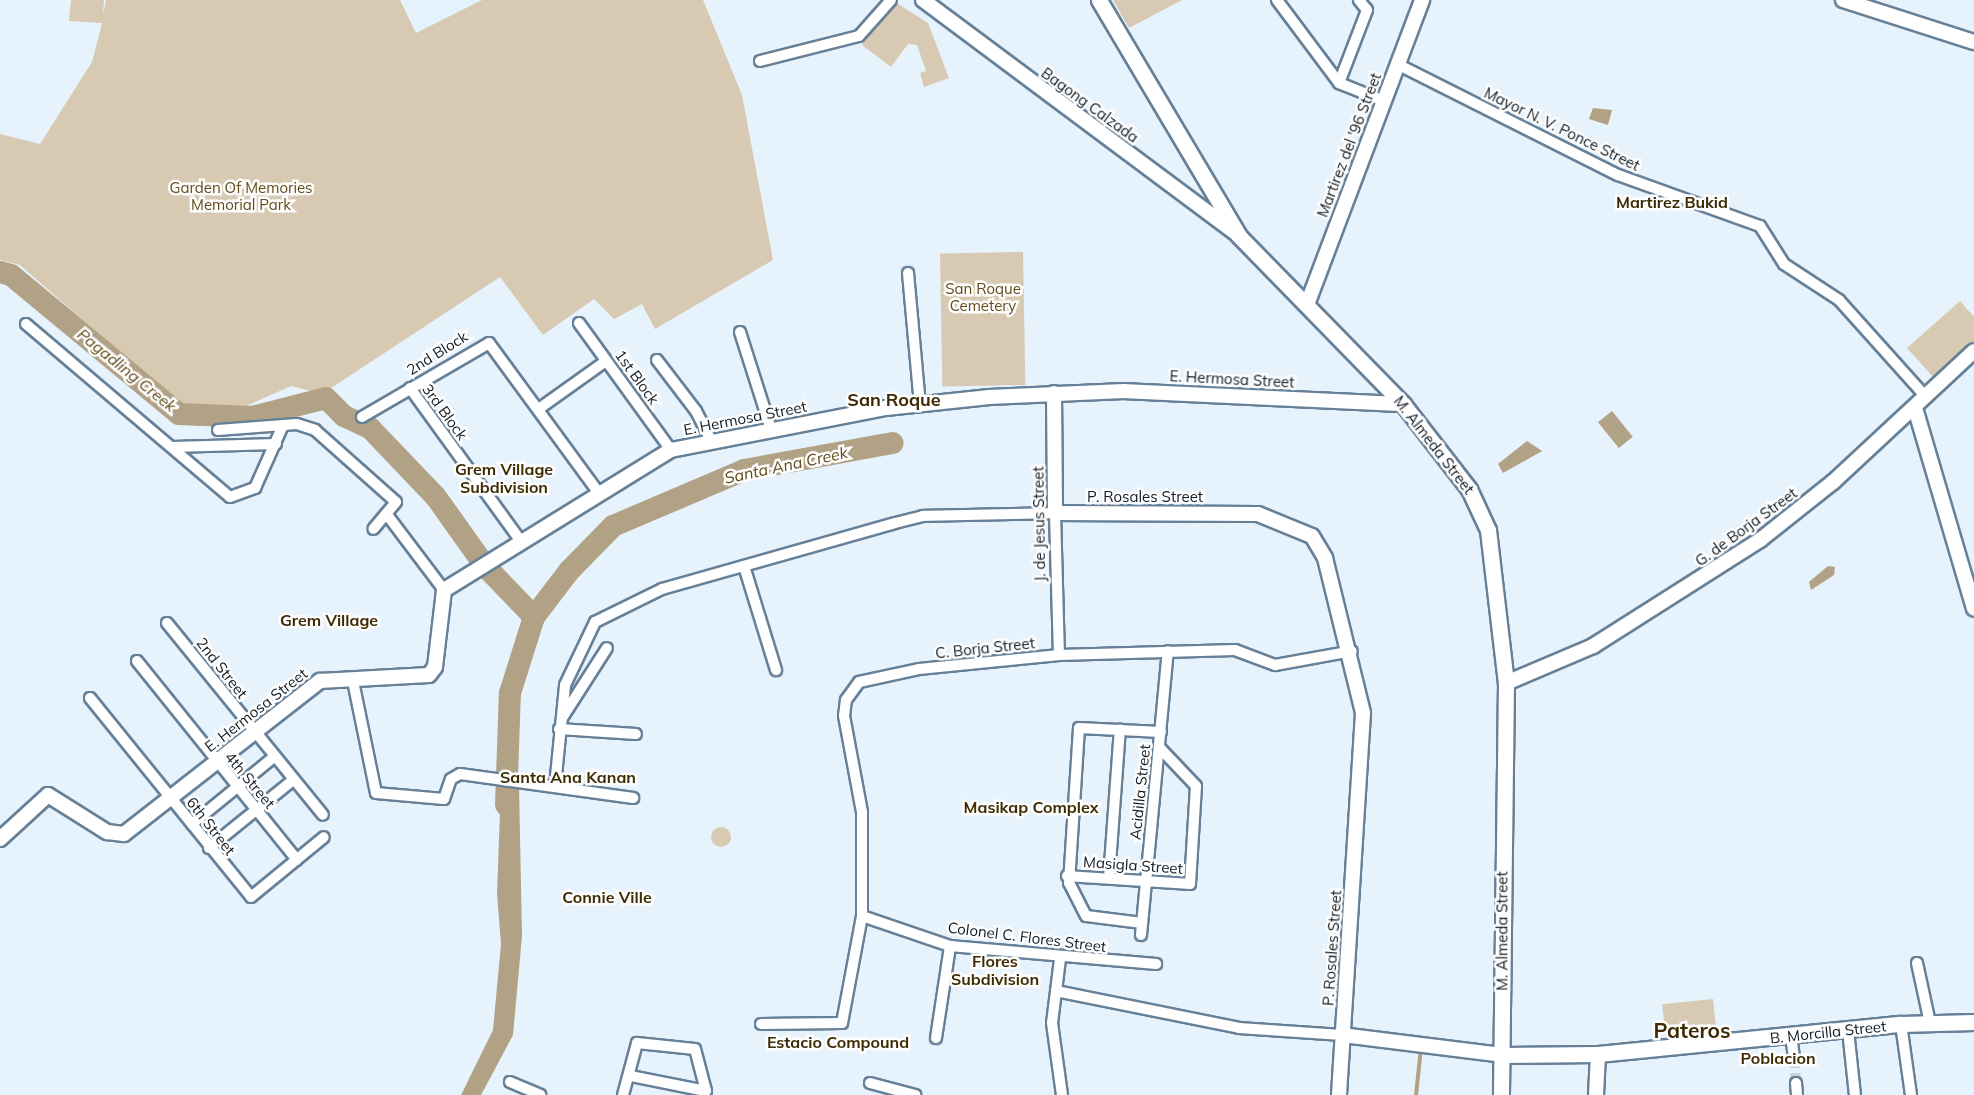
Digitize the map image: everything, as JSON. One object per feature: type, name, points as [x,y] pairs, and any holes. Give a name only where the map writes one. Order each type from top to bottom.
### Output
[{"type":"main road","name":"M. Almeda Street","points":[[1099,0],[1239,236],[1308,302],[1403,404],[1469,489],[1488,530],[1506,683],[1501,1095]]},
{"type":"main road","name":"B. Morcilla Street","points":[[1503,1055],[1598,1054],[1902,1024],[1974,1022]]},
{"type":"street","points":[[760,61],[859,36],[891,0]]},
{"type":"street","name":"Bagong Calzada","points":[[923,0],[1239,236]]},
{"type":"street","points":[[1277,0],[1339,83],[1384,101]]},
{"type":"street","points":[[1339,83],[1369,5],[1359,0]]},
{"type":"street","name":"Martirez del '96 Street","points":[[1308,302],[1422,0]]},
{"type":"street","points":[[1843,0],[1974,42]]},
{"type":"street","name":"Mayor N. V. Ponce Street","points":[[1397,64],[1618,175],[1760,226],[1784,264],[1839,300],[1926,397]]},
{"type":"street","points":[[908,273],[921,404]]},
{"type":"street","name":"1st Block","points":[[579,322],[671,450]]},
{"type":"street","points":[[26,324],[230,496],[238,498],[255,488],[283,425]]},
{"type":"street","points":[[740,332],[771,429]]},
{"type":"street","name":"2nd Block","points":[[362,417],[489,343],[540,408],[598,492]]},
{"type":"street","name":"G. de Borja Street","points":[[1506,683],[1593,646],[1712,573],[1833,482],[1916,408],[1974,351]]},
{"type":"street","points":[[657,360],[696,411],[710,439]]},
{"type":"street","points":[[540,408],[606,361]]},
{"type":"street","name":"3rd Block","points":[[410,388],[520,540]]},
{"type":"street","name":"E. Hermosa Street","points":[[0,839],[48,795],[115,836],[170,798],[320,681],[353,681],[432,672],[444,590],[520,540],[671,450],[710,439],[921,404],[1054,393],[1124,391],[1403,404]]},
{"type":"street","name":"J. de Jesus Street","points":[[1054,393],[1059,655]]},
{"type":"street","points":[[1916,408],[1974,609]]},
{"type":"street","points":[[218,430],[283,425],[315,430],[345,453],[394,499],[396,507],[374,529]]},
{"type":"street","points":[[173,447],[276,444]]},
{"type":"street","name":"P. Rosales Street","points":[[555,786],[560,725],[572,661],[595,622],[662,589],[923,516],[1055,513],[1258,513],[1288,523],[1312,536],[1321,549],[1352,651],[1363,713],[1363,782],[1339,1095]]},
{"type":"street","points":[[388,516],[444,590]]},
{"type":"street","points":[[744,566],[776,670]]},
{"type":"street","name":"2nd Street","points":[[167,623],[323,815]]},
{"type":"street","points":[[607,648],[560,725],[636,734]]},
{"type":"street","name":"C. Borja Street","points":[[761,1024],[840,1026],[862,916],[862,812],[844,716],[852,689],[870,676],[1059,655],[1235,650],[1275,665],[1352,651]]},
{"type":"street","name":"Acidilla Street","points":[[1141,935],[1168,651]]},
{"type":"street","name":"4th Street","points":[[137,661],[215,762],[297,860]]},
{"type":"street","points":[[353,681],[374,792],[444,799],[456,774],[633,798]]},
{"type":"street","name":"6th Street","points":[[90,698],[209,848],[251,897],[324,837]]},
{"type":"street","points":[[1142,923],[1086,916],[1067,876],[1082,725],[1161,732]]},
{"type":"street","points":[[1109,878],[1120,729]]},
{"type":"street","name":"Masigla Street","points":[[1067,876],[1185,885],[1193,879],[1196,786],[1160,748]]},
{"type":"street","points":[[192,824],[274,757]]},
{"type":"street","points":[[209,848],[293,780]]},
{"type":"street","name":"Colonel C. Flores Street","points":[[862,916],[950,946],[1060,959],[1156,964]]},
{"type":"street","points":[[936,1038],[950,946]]},
{"type":"street","points":[[1060,959],[1052,1023],[1062,1095]]},
{"type":"street","points":[[1917,963],[1930,1023]]},
{"type":"street","points":[[1056,991],[1239,1028],[1342,1035],[1503,1055]]},
{"type":"street","points":[[1902,1024],[1911,1095]]},
{"type":"street","points":[[1848,1030],[1855,1095]]},
{"type":"street","points":[[1791,1036],[1794,1058]]},
{"type":"street","points":[[623,1095],[631,1076],[637,1043],[691,1048],[698,1051],[706,1091],[631,1076]]},
{"type":"street","points":[[1596,1095],[1598,1054]]},
{"type":"street","points":[[510,1082],[540,1095]]},
{"type":"street","points":[[870,1083],[915,1095]]},
{"type":"street","points":[[1796,1083],[1797,1095]]},
{"type":"green space","name":"Garden Of Memories Memorial Park","points":[[71,0],[104,0],[103,15],[106,0],[400,0],[416,33],[482,0],[703,0],[742,95],[773,260],[655,329],[642,304],[614,319],[594,299],[543,335],[500,277],[322,394],[291,386],[242,408],[177,403],[20,265],[0,260],[0,134],[40,144],[92,62],[102,23],[69,21]]},
{"type":"green space","points":[[1113,0],[1182,0],[1129,28]]},
{"type":"green space","points":[[895,2],[928,23],[949,78],[924,87],[920,73],[926,71],[917,45],[908,44],[891,67],[862,45]]},
{"type":"green space","name":"San Roque Cemetery","points":[[1023,252],[1025,385],[942,386],[940,253]]},
{"type":"green space","points":[[1960,301],[1974,317],[1974,341],[1934,378],[1907,348]]},
{"type":"green space","points":[[717,827],[725,827],[731,833],[731,841],[725,847],[717,847],[711,841],[711,833]]},
{"type":"green space","points":[[1713,999],[1717,1037],[1666,1042],[1662,1004]]},
{"type":"shaded area","points":[[1593,108],[1612,110],[1608,125],[1589,119]]},
{"type":"shaded area","points":[[1612,411],[1633,437],[1619,448],[1598,422]]},
{"type":"shaded area","points":[[1527,441],[1542,451],[1503,473],[1498,464]]},
{"type":"shaded area","points":[[1828,566],[1835,567],[1834,575],[1811,590],[1809,582]]},
{"type":"shaded area","points":[[501,785],[519,786],[522,936],[513,1035],[481,1095],[461,1095],[493,1030],[501,944],[497,894]]},
{"type":"waterway","name":"Pagadling Creek","points":[[0,272],[11,275],[179,414],[252,417],[326,398],[344,416],[370,428],[436,497],[485,566],[534,617]]},
{"type":"waterway","name":"Santa Ana Creek","points":[[506,805],[510,693],[534,617],[569,571],[613,526],[744,470],[893,443]]},
{"type":"waterway","name":"Santa Ana Creek","points":[[1416,1095],[1421,1048]]},
{"type":"tunnel","points":[[1794,1058],[1796,1083]]},
{"type":"district","name":"Martirez Bukid","points":[[1672,202]]},
{"type":"district","name":"San Roque","points":[[894,400]]},
{"type":"district","name":"Grem Village Subdivision","points":[[504,478]]},
{"type":"district","name":"Grem Village","points":[[329,620]]},
{"type":"district","name":"Santa Ana Kanan","points":[[568,777]]},
{"type":"district","name":"Masikap Complex","points":[[1031,807]]},
{"type":"district","name":"Connie Ville","points":[[607,897]]},
{"type":"district","name":"Flores Subdivision","points":[[995,970]]},
{"type":"district","name":"Pateros","points":[[1692,1030]]},
{"type":"district","name":"Estacio Compound","points":[[838,1042]]},
{"type":"district","name":"Poblacion","points":[[1778,1058]]}]
